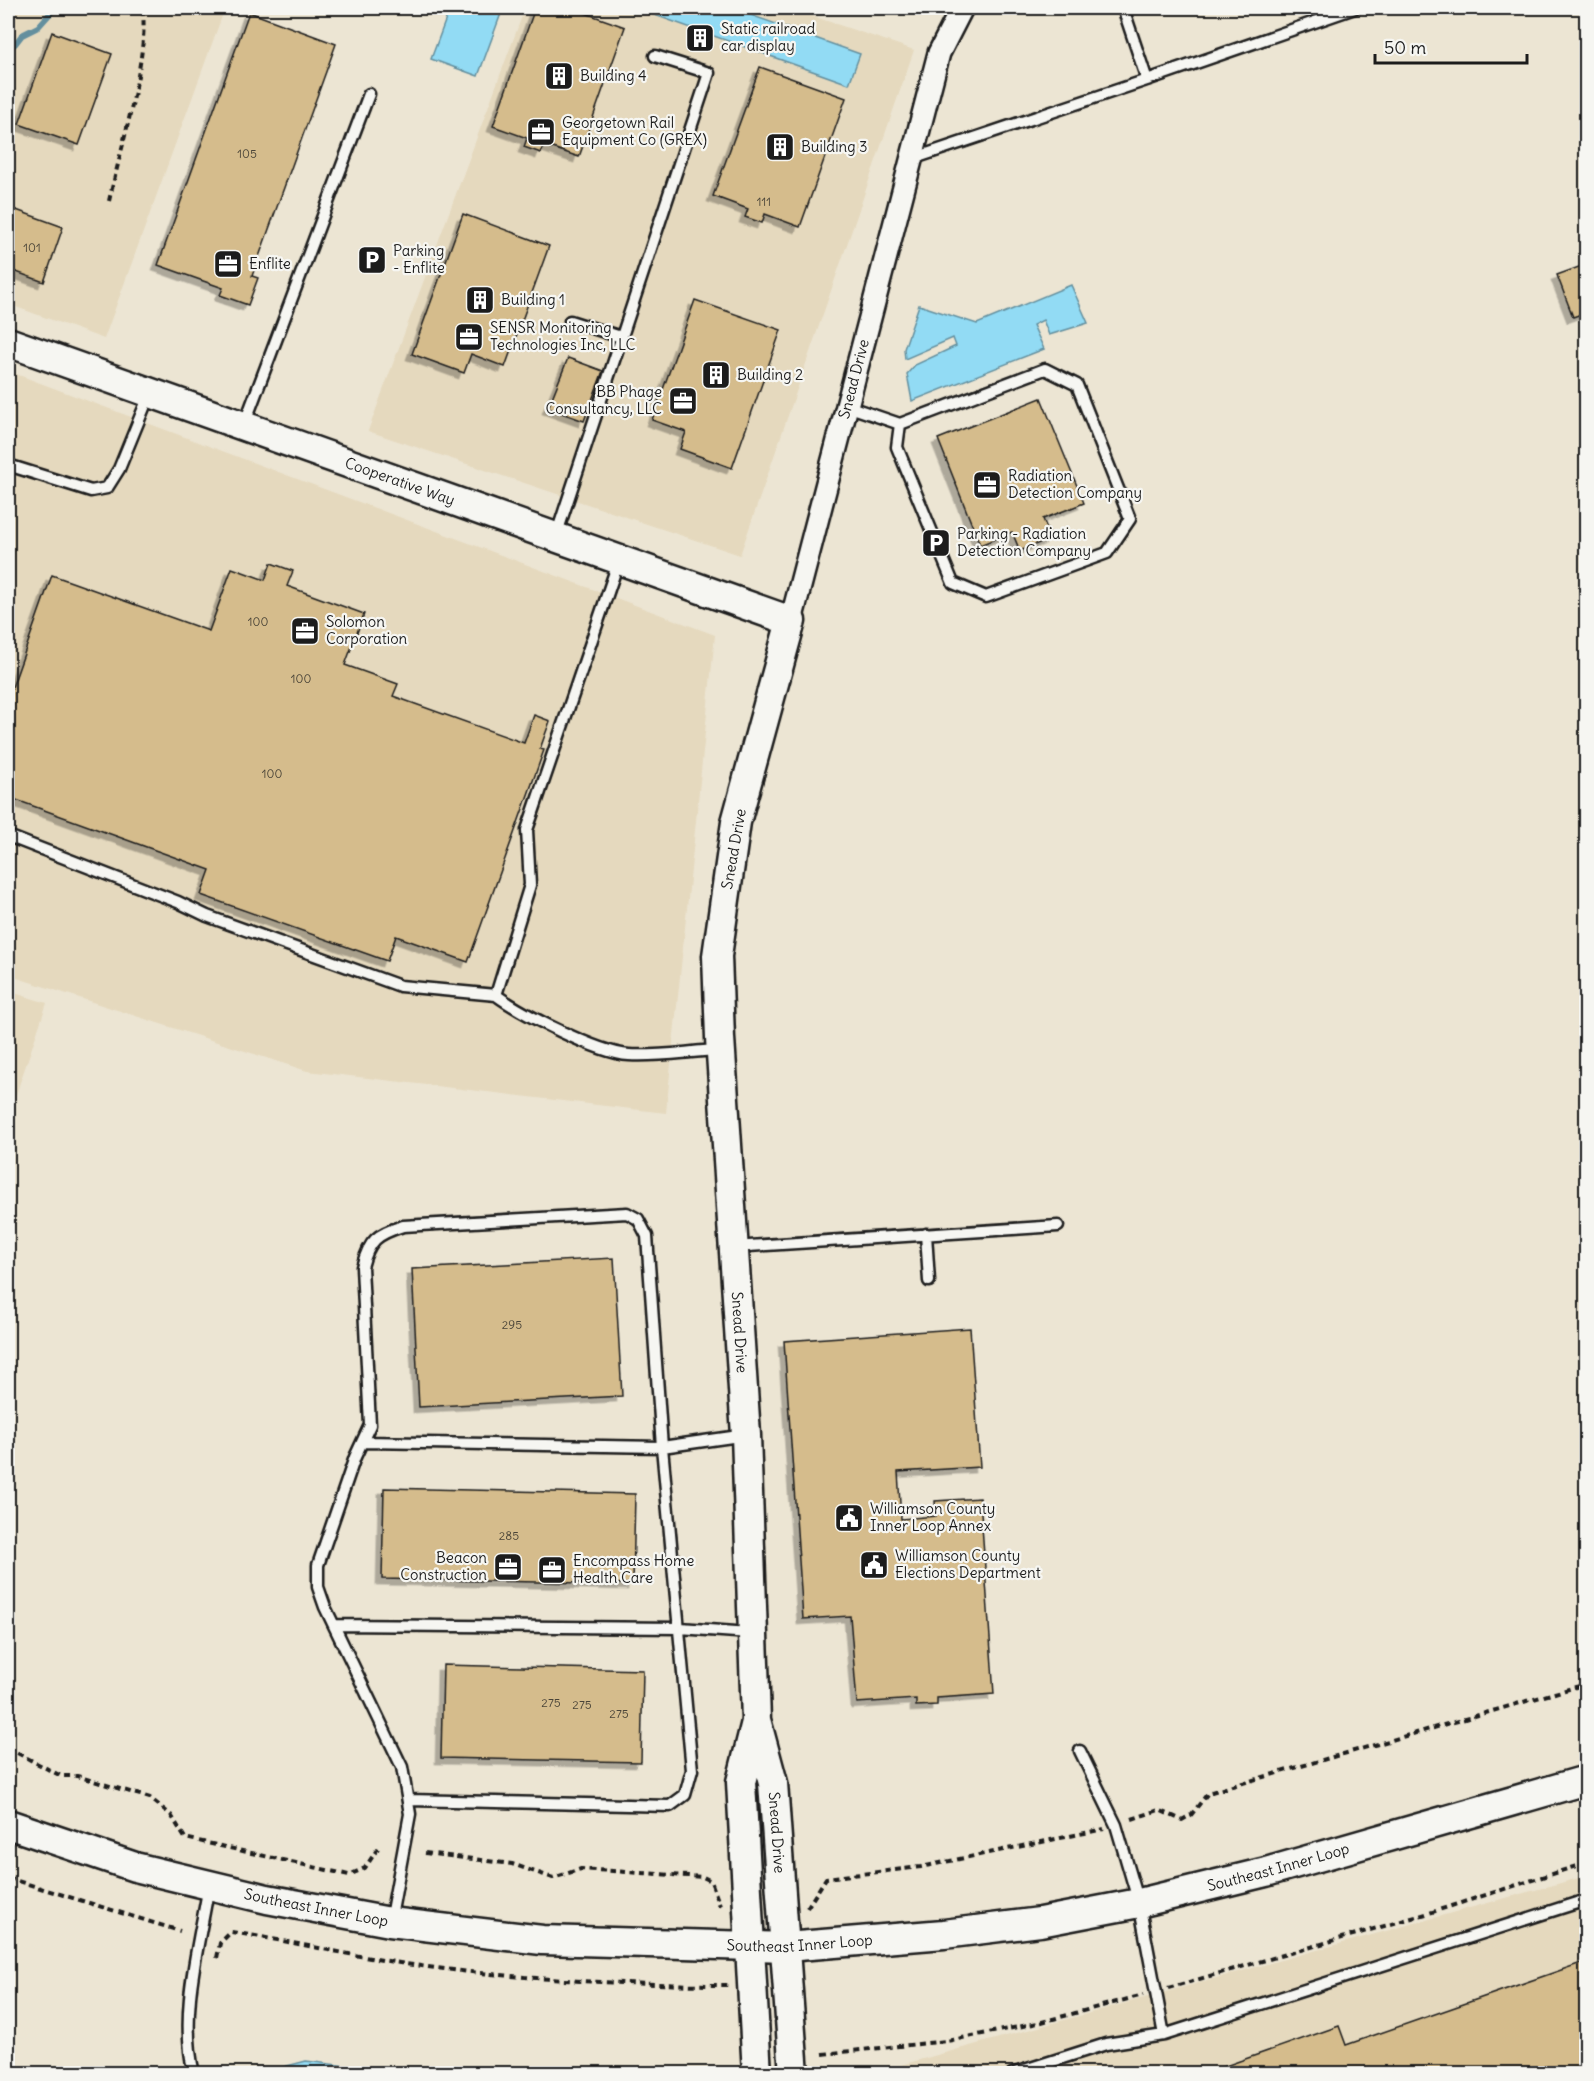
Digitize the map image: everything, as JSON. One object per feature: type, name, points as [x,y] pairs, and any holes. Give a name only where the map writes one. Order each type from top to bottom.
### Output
[{"type":"street","name":"Snead Drive","points":[[794,2073],[773,1783],[756,1720],[746,1435],[717,956],[736,822],[791,621],[939,53],[962,8]]},
{"type":"street","name":"Cooperative Way","points":[[8,342],[791,621]]},
{"type":"street","name":"Snead Drive","points":[[756,1720],[741,1782],[757,2073]]},
{"type":"street","name":"Southeast Inner Loop","points":[[8,1824],[135,1867],[267,1899],[390,1922],[542,1940],[749,1948],[786,1947],[903,1939],[1040,1922],[1139,1903],[1266,1872],[1587,1780]]},
{"type":"lane","points":[[1123,8],[1147,80]]},
{"type":"lane","points":[[912,159],[1355,8]]},
{"type":"lane","points":[[556,536],[709,74],[655,56]]},
{"type":"lane","points":[[243,426],[369,94]]},
{"type":"lane","points":[[570,321],[621,337]]},
{"type":"lane","points":[[847,406],[900,424],[1045,369],[1077,385],[1130,519],[1107,554],[986,597],[953,583],[897,447],[900,424]]},
{"type":"lane","points":[[8,465],[92,491],[107,488],[119,469],[150,393]]},
{"type":"lane","points":[[496,995],[530,885],[527,830],[619,560]]},
{"type":"lane","points":[[8,836],[178,902],[207,916],[400,986],[496,995],[520,1012],[591,1044],[627,1055],[721,1050]]},
{"type":"lane","points":[[390,1922],[410,1814],[402,1767],[318,1587],[318,1565],[355,1457],[370,1425],[362,1267],[367,1249],[381,1233],[403,1226],[627,1213],[638,1219],[647,1236],[662,1447],[692,1770],[685,1795],[670,1806],[409,1800]]},
{"type":"lane","points":[[734,1247],[1058,1226]]},
{"type":"lane","points":[[926,1234],[929,1281]]},
{"type":"lane","points":[[364,1442],[662,1447],[746,1435]]},
{"type":"lane","points":[[334,1625],[680,1628],[754,1634]]},
{"type":"lane","points":[[1080,1751],[1114,1820],[1139,1903],[1164,2035]]},
{"type":"lane","points":[[194,2073],[189,2039],[192,1988],[209,1884]]},
{"type":"lane","points":[[1012,2073],[1106,2044],[1164,2035],[1587,1900]]},
{"type":"path","points":[[110,201],[139,64],[145,18],[142,8]]},
{"type":"path","points":[[1132,1819],[1159,1810],[1182,1820],[1191,1815],[1208,1793],[1587,1684]]},
{"type":"path","points":[[8,1748],[61,1776],[77,1776],[150,1798],[171,1815],[185,1838],[349,1875],[365,1868],[380,1845]]},
{"type":"path","points":[[807,1908],[826,1878],[921,1867],[1107,1828]]},
{"type":"path","points":[[425,1853],[512,1864],[553,1878],[581,1869],[703,1877],[711,1881],[720,1906]]},
{"type":"path","points":[[824,2054],[947,2041],[1038,2023],[1426,1914],[1587,1863]]},
{"type":"path","points":[[8,1878],[180,1931]]},
{"type":"path","points":[[217,1958],[220,1943],[231,1932],[322,1951],[476,1973],[589,1983],[730,1985]]},
{"type":"shaded area","points":[[8,8],[225,8],[104,339],[8,304]]},
{"type":"shaded area","points":[[525,8],[788,8],[914,50],[740,555],[368,431]]},
{"type":"shaded area","points":[[8,371],[715,635],[666,1113],[307,1071],[8,975]]},
{"type":"shaded area","points":[[8,991],[47,1003],[8,1118]]},
{"type":"shaded area","points":[[1586,1876],[1586,2073],[872,2073]]},
{"type":"water","points":[[450,8],[503,8],[478,76],[431,59]]},
{"type":"water","points":[[635,8],[731,8],[860,54],[849,84]]},
{"type":"water","points":[[1071,285],[1088,323],[1049,335],[1043,320],[1033,325],[1044,349],[912,401],[907,374],[915,365],[956,346],[953,338],[905,359],[904,349],[919,305],[977,324]]},
{"type":"water","points":[[306,2061],[402,2073],[283,2073],[283,2067]]},
{"type":"building","name":"Building 4","points":[[535,8],[571,8],[625,27],[579,157],[544,145],[541,153],[524,147],[527,138],[493,126]]},
{"type":"building","points":[[249,12],[336,44],[252,276],[258,278],[248,305],[220,295],[223,288],[158,265]]},
{"type":"building","points":[[52,32],[112,54],[79,145],[19,124]]},
{"type":"building","name":"Building 3","points":[[760,67],[846,98],[800,227],[765,214],[762,223],[745,217],[748,209],[713,196]]},
{"type":"building","points":[[8,207],[63,227],[44,282],[8,269]]},
{"type":"building","name":"Building 1","points":[[463,214],[549,246],[505,367],[471,354],[464,373],[412,354]]},
{"type":"building","points":[[1587,264],[1587,312],[1573,317],[1557,275]]},
{"type":"building","name":"Building 2","points":[[695,300],[781,330],[732,468],[680,449],[686,432],[652,420]]},
{"type":"building","points":[[568,358],[603,371],[584,421],[548,408]]},
{"type":"building","points":[[1041,398],[1084,503],[1043,519],[1051,538],[1020,551],[1012,532],[980,545],[938,439]]},
{"type":"building","points":[[271,563],[293,571],[287,586],[364,614],[345,665],[398,684],[393,696],[524,743],[534,715],[550,721],[540,749],[544,750],[468,962],[396,936],[387,961],[201,895],[210,870],[8,797],[8,699],[52,575],[209,631],[232,568],[265,580]]},
{"type":"building","points":[[614,1258],[622,1396],[419,1407],[412,1269]]},
{"type":"building","name":"Williamson County Inner Loop Annex","points":[[970,1328],[980,1467],[898,1472],[901,1519],[936,1516],[935,1501],[980,1498],[994,1694],[937,1698],[937,1705],[916,1706],[916,1699],[857,1703],[850,1616],[803,1619],[784,1341]]},
{"type":"building","points":[[384,1488],[635,1494],[633,1584],[382,1579]]},
{"type":"building","points":[[443,1665],[643,1670],[641,1762],[441,1758]]},
{"type":"building","points":[[1587,1961],[1587,2073],[1211,2073],[1211,2071],[1339,2026],[1346,2045]]},
{"type":"waterway","points":[[8,48],[15,44],[22,35],[38,27],[55,8]]},
{"type":"place","name":"Static railroad car display","points":[[700,38]]},
{"type":"place","name":"Building 4","points":[[559,76]]},
{"type":"place","name":"Georgetown Rail Equipment Co (GREX)","points":[[541,132]]},
{"type":"place","name":"Building 3","points":[[780,147]]},
{"type":"place","name":"Parking - Enflite","points":[[372,260]]},
{"type":"place","name":"Enflite","points":[[228,264]]},
{"type":"place","name":"Building 1","points":[[480,300]]},
{"type":"place","name":"SENSR Monitoring Technologies Inc, LLC","points":[[469,337]]},
{"type":"place","name":"Building 2","points":[[716,375]]},
{"type":"place","name":"BB Phage Consultancy, LLC","points":[[683,401]]},
{"type":"place","name":"Radiation Detection Company","points":[[987,485]]},
{"type":"place","name":"Parking - Radiation Detection Company","points":[[936,543]]},
{"type":"place","name":"Solomon Corporation","points":[[305,631]]},
{"type":"place","name":"Williamson County Inner Loop Annex","points":[[849,1518]]},
{"type":"place","name":"Williamson County Elections Department","points":[[874,1565]]},
{"type":"place","name":"Beacon Construction","points":[[508,1567]]},
{"type":"place","name":"Encompass Home Health Care","points":[[552,1570]]}]
